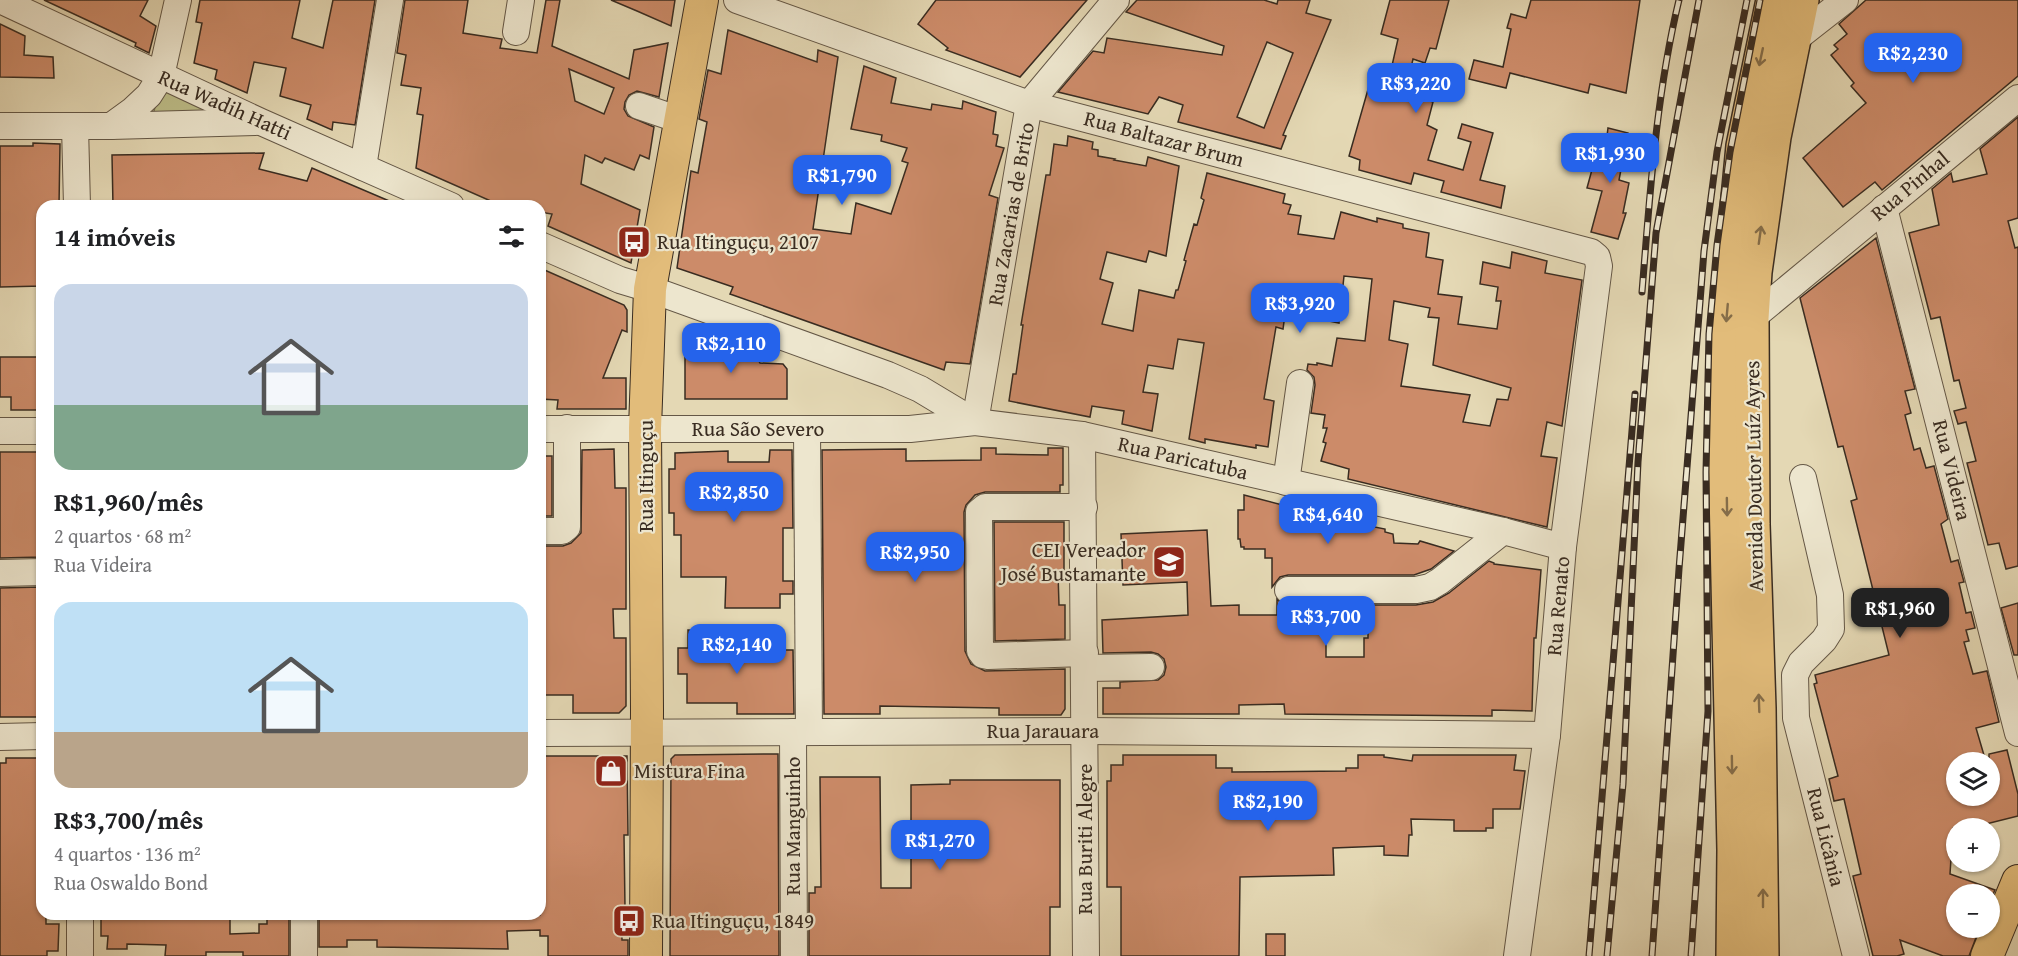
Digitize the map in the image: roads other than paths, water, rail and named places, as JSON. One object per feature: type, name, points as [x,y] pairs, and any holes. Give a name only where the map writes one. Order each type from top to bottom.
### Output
[{"type":"highway","name":"Avenida Doutor Luíz Ayres","points":[[1733,956],[1734,850],[1724,401],[1726,326],[1743,146],[1773,0]]},
{"type":"highway","name":"Avenida Doutor Luíz Ayres","points":[[1762,956],[1760,708],[1753,524],[1752,318],[1755,272],[1774,137],[1802,0]]},
{"type":"main road","name":"Rua Itinguçu","points":[[646,956],[645,428],[650,289],[702,0]]},
{"type":"main road","points":[[1987,956],[2018,881]]},
{"type":"street","name":"Rua Wadih Hatti","points":[[0,0],[261,122],[439,200]]},
{"type":"street","points":[[111,126],[148,95],[161,76],[178,0]]},
{"type":"street","points":[[363,166],[390,0]]},
{"type":"street","points":[[516,32],[521,0]]},
{"type":"street","name":"Rua Baltazar Brum","points":[[737,0],[1029,104],[1591,252],[1597,257]]},
{"type":"street","name":"Rua Zacarias de Brito","points":[[975,422],[1029,104],[1116,0]]},
{"type":"street","points":[[1794,40],[1845,0]]},
{"type":"street","name":"Rua Pinhal","points":[[1752,318],[2018,98]]},
{"type":"street","points":[[639,106],[680,120]]},
{"type":"street","points":[[0,126],[261,122]]},
{"type":"street","points":[[75,126],[77,200]]},
{"type":"street","name":"Rua Videira","points":[[1884,208],[2018,733]]},
{"type":"street","points":[[546,248],[620,280],[888,375],[920,389],[975,422]]},
{"type":"street","name":"Rua Renato","points":[[1517,956],[1547,735],[1563,547],[1599,266],[1597,257]]},
{"type":"street","points":[[1755,272],[1780,276],[1803,275]]},
{"type":"street","points":[[1286,482],[1300,382]]},
{"type":"street","name":"Rua São Severo","points":[[546,429],[910,429],[975,422]]},
{"type":"street","name":"Rua Paricatuba","points":[[975,422],[1082,435],[1503,531],[1563,547]]},
{"type":"street","points":[[546,531],[562,531],[567,527],[567,428]]},
{"type":"street","name":"Rua Manguinho","points":[[794,956],[807,429]]},
{"type":"street","points":[[0,432],[36,431]]},
{"type":"street","name":"Rua Buriti Alegre","points":[[1082,435],[1086,956]]},
{"type":"street","name":"Rua Licânia","points":[[1803,478],[1830,595],[1831,629],[1824,640],[1801,663],[1795,675],[1796,718],[1856,956]]},
{"type":"street","points":[[1084,507],[985,507],[980,509],[980,651],[988,656],[1151,667]]},
{"type":"street","points":[[1288,590],[1416,590],[1430,587],[1503,531]]},
{"type":"street","points":[[0,573],[36,572]]},
{"type":"street","name":"Rua Jarauara","points":[[546,734],[1084,731],[1547,735]]},
{"type":"street","points":[[0,736],[36,736]]},
{"type":"street","points":[[80,920],[80,956]]},
{"type":"street","points":[[303,920],[304,956]]},
{"type":"railway","points":[[1642,292],[1659,108],[1679,0]]},
{"type":"railway","points":[[1607,956],[1623,784],[1638,462],[1656,233],[1699,0]]},
{"type":"railway","points":[[1652,956],[1704,251],[1717,152],[1747,0]]},
{"type":"railway","points":[[1691,956],[1708,711],[1706,472],[1709,334],[1717,245],[1730,152],[1760,0]]},
{"type":"railway","points":[[1589,956],[1635,394]]},
{"type":"place","name":"Rua Itinguçu, 2107","points":[[634,242]]},
{"type":"place","name":"CEI Vereador José Bustamante","points":[[1169,562]]},
{"type":"place","name":"Mistura Fina","points":[[611,771]]},
{"type":"place","name":"Rua Itinguçu, 1849","points":[[629,921]]}]
